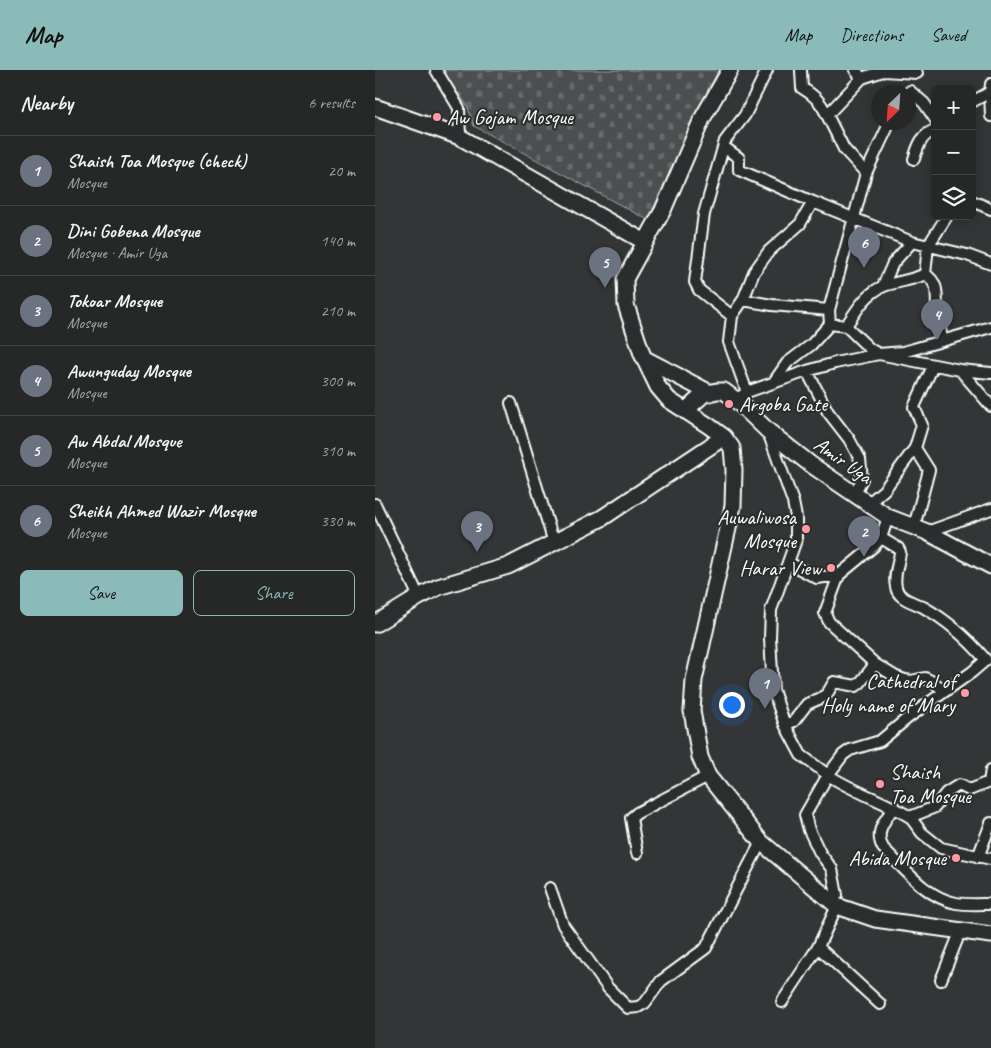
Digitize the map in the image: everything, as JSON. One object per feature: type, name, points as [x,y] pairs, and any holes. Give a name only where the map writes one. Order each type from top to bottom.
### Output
[{"type":"street","points":[[436,70],[459,108],[460,137]]},
{"type":"street","points":[[730,70],[702,119],[663,210],[625,279],[626,305],[645,359],[658,387],[669,400],[709,426],[724,438],[732,448],[734,470],[733,506],[715,594],[694,680],[692,711],[700,757],[708,776],[761,842],[837,900],[875,919],[991,935]]},
{"type":"street","points":[[732,316],[699,290],[695,282],[704,214],[725,141],[745,115],[767,70]]},
{"type":"street","points":[[801,70],[802,88],[813,94],[823,106],[844,150],[866,173]]},
{"type":"street","points":[[855,70],[862,78]]},
{"type":"street","points":[[827,115],[862,78],[883,71],[918,71],[912,85]]},
{"type":"street","points":[[976,99],[991,88]]},
{"type":"street","points":[[991,88],[991,116]]},
{"type":"street","points":[[916,97],[924,103],[931,113]]},
{"type":"street","points":[[375,107],[460,137],[645,242]]},
{"type":"street","points":[[773,383],[787,363],[811,345],[830,324],[829,310],[866,173],[886,130]]},
{"type":"street","points":[[914,159],[921,140],[931,132]]},
{"type":"street","points":[[724,147],[739,158],[739,170],[912,242],[967,255],[991,264]]},
{"type":"street","points":[[813,202],[800,224],[769,251],[754,272],[743,300],[732,316],[729,342],[742,396],[773,383],[835,363],[879,354],[903,352],[991,327]]},
{"type":"street","points":[[976,203],[991,209]]},
{"type":"street","points":[[925,274],[927,246],[944,220]]},
{"type":"street","points":[[883,286],[893,263],[912,242]]},
{"type":"street","points":[[845,326],[865,299],[883,286],[914,280],[925,274]]},
{"type":"street","points":[[925,274],[931,278],[938,288],[937,311],[942,340]]},
{"type":"street","points":[[743,300],[772,305],[829,310]]},
{"type":"street","points":[[830,324],[845,326],[869,349],[879,354],[933,366],[991,373]]},
{"type":"street","name":"Amir Uga","points":[[645,359],[710,393],[724,391],[742,396],[768,431],[854,495],[888,517],[921,530],[991,566]]},
{"type":"street","points":[[869,503],[884,490],[915,448],[922,425],[914,407],[933,366]]},
{"type":"street","points":[[960,370],[991,406]]},
{"type":"street","points":[[807,371],[828,412],[849,439],[860,459],[862,479],[854,495]]},
{"type":"street","points":[[685,411],[704,394],[710,393]]},
{"type":"street","points":[[511,403],[554,543]]},
{"type":"street","points":[[768,431],[793,502],[796,517],[796,540],[771,610],[770,638],[773,690],[785,725],[801,754],[843,786],[894,807],[910,817],[922,833],[941,848],[991,859]]},
{"type":"street","points":[[375,624],[438,587],[508,566],[602,518],[724,438]]},
{"type":"street","points":[[915,448],[929,470],[921,530],[991,509]]},
{"type":"street","points":[[375,504],[419,597]]},
{"type":"street","points":[[888,517],[881,538],[839,575],[825,614],[829,622],[875,664],[905,680],[911,681],[925,678],[945,691]]},
{"type":"street","points":[[782,1002],[818,947],[837,900],[832,869],[813,838],[805,815],[828,775],[843,756],[851,750],[880,740],[909,716],[988,662],[972,644],[940,617],[902,597],[896,588],[895,572],[900,552],[898,548],[881,538]]},
{"type":"street","points":[[789,563],[817,578],[839,575]]},
{"type":"street","points":[[785,725],[793,721],[807,704],[827,694],[834,682],[856,686],[875,664]]},
{"type":"street","points":[[910,817],[935,807],[946,793],[959,785],[969,790],[990,784],[991,770]]},
{"type":"street","points":[[637,853],[631,818],[637,813],[708,776]]},
{"type":"street","points":[[894,807],[878,834],[883,848],[921,886],[937,895],[955,903],[991,904]]},
{"type":"street","points":[[978,857],[991,823]]},
{"type":"street","points":[[550,888],[563,925],[608,988],[628,1008],[637,1007],[645,1002],[661,981],[706,948],[761,842]]},
{"type":"street","points":[[941,980],[961,930]]},
{"type":"street","points":[[818,947],[880,1004]]},
{"type":"green space","points":[[441,70],[715,70],[717,73],[648,220],[474,126],[467,105]]},
{"type":"place","name":"Aw Gojam Mosque","points":[[437,117]]},
{"type":"place","name":"Sheikh Ahmed Wazir Mosque","points":[[864,268]]},
{"type":"place","name":"Aw Abdal Mosque","points":[[605,288]]},
{"type":"place","name":"Awunguday Mosque","points":[[937,340]]},
{"type":"place","name":"Argoba Gate","points":[[729,404]]},
{"type":"place","name":"Auwaliwosa Mosque","points":[[806,529]]},
{"type":"place","name":"Tokoar Mosque","points":[[477,552]]},
{"type":"place","name":"Dini Gobena Mosque","points":[[864,557]]},
{"type":"place","name":"Harar View","points":[[831,568]]},
{"type":"place","name":"Cathedral of Holy name of Mary","points":[[965,693]]},
{"type":"place","name":"Shaish Toa Mosque (check)","points":[[765,709]]},
{"type":"place","name":"Shaish Toa Mosque","points":[[880,784]]},
{"type":"place","name":"Abida Mosque","points":[[956,858]]}]
